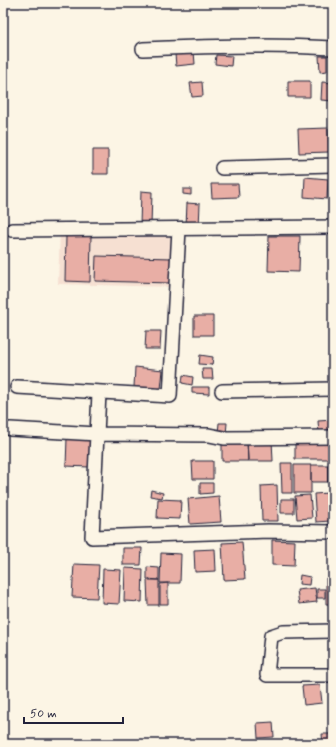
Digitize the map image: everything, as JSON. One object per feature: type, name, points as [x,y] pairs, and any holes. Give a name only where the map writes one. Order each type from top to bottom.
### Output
[{"type":"street","points":[[143,49],[237,45],[292,45],[333,48]]},
{"type":"street","points":[[222,168],[333,166]]},
{"type":"street","points":[[12,230],[333,227]]},
{"type":"street","points":[[17,387],[170,396],[179,229]]},
{"type":"street","points":[[222,391],[333,389]]},
{"type":"street","points":[[99,393],[92,536],[268,531],[333,532]]},
{"type":"street","points":[[10,429],[97,434],[208,435],[224,438],[333,437]]},
{"type":"street","points":[[333,631],[283,632],[271,636],[267,675],[333,675]]},
{"type":"shaded area","points":[[60,232],[175,235],[173,287],[58,284]]},
{"type":"building","points":[[194,52],[195,64],[176,66],[175,54]]},
{"type":"building","points":[[216,55],[232,56],[231,66],[215,64]]},
{"type":"building","points":[[319,56],[327,56],[327,71],[320,72]]},
{"type":"building","points":[[331,59],[333,59],[333,74],[330,73]]},
{"type":"building","points":[[288,81],[310,81],[310,97],[288,97]]},
{"type":"building","points":[[202,82],[203,96],[192,97],[190,83]]},
{"type":"building","points":[[322,82],[333,83],[333,101],[321,100]]},
{"type":"building","points":[[328,128],[329,152],[299,153],[298,129]]},
{"type":"building","points":[[93,150],[108,150],[108,174],[93,174]]},
{"type":"building","points":[[305,177],[328,179],[327,199],[304,197]]},
{"type":"building","points":[[211,184],[238,184],[239,197],[212,198]]},
{"type":"building","points":[[183,189],[191,189],[191,195],[183,194]]},
{"type":"building","points":[[141,191],[152,192],[151,226],[140,225]]},
{"type":"building","points":[[187,203],[200,204],[199,227],[186,226]]},
{"type":"building","points":[[66,236],[91,236],[90,282],[65,281]]},
{"type":"building","points":[[269,236],[300,236],[299,272],[268,271]]},
{"type":"building","points":[[96,256],[171,258],[171,283],[95,281]]},
{"type":"building","points":[[194,316],[213,316],[213,335],[194,335]]},
{"type":"building","points":[[146,331],[161,331],[160,349],[145,349]]},
{"type":"building","points":[[200,355],[213,357],[212,365],[199,364]]},
{"type":"building","points":[[135,367],[163,370],[161,389],[134,387]]},
{"type":"building","points":[[202,369],[212,369],[213,379],[203,379]]},
{"type":"building","points":[[183,375],[193,377],[192,385],[182,383]]},
{"type":"building","points":[[192,387],[209,387],[209,394],[192,393]]},
{"type":"building","points":[[333,420],[333,432],[319,433],[318,421]]},
{"type":"building","points":[[219,423],[227,423],[226,434],[218,433]]},
{"type":"building","points":[[67,438],[90,439],[89,467],[66,466]]},
{"type":"building","points":[[295,439],[333,440],[332,459],[295,459]]},
{"type":"building","points":[[222,440],[247,440],[248,461],[222,461]]},
{"type":"building","points":[[247,440],[272,440],[273,461],[248,461]]},
{"type":"building","points":[[192,461],[213,461],[213,479],[193,479]]},
{"type":"building","points":[[281,463],[292,463],[292,493],[282,493]]},
{"type":"building","points":[[294,465],[311,465],[311,493],[294,493]]},
{"type":"building","points":[[311,465],[328,465],[328,482],[311,482]]},
{"type":"building","points":[[328,465],[333,465],[333,482],[328,482]]},
{"type":"building","points":[[200,483],[213,483],[213,493],[200,494]]},
{"type":"building","points":[[277,485],[278,521],[262,521],[261,486]]},
{"type":"building","points":[[151,490],[163,493],[162,498],[150,496]]},
{"type":"building","points":[[328,493],[330,521],[316,522],[314,494]]},
{"type":"building","points":[[310,495],[312,518],[297,519],[295,496]]},
{"type":"building","points":[[219,496],[221,522],[190,524],[188,499]]},
{"type":"building","points":[[158,499],[181,500],[180,519],[157,518]]},
{"type":"building","points":[[281,499],[294,499],[294,513],[281,513]]},
{"type":"building","points":[[272,540],[295,541],[294,566],[272,565]]},
{"type":"building","points":[[242,542],[245,579],[224,580],[222,543]]},
{"type":"building","points":[[123,548],[142,548],[141,565],[123,565]]},
{"type":"building","points":[[215,549],[216,571],[195,572],[194,550]]},
{"type":"building","points":[[161,553],[181,554],[180,583],[160,583]]},
{"type":"building","points":[[74,564],[99,565],[97,598],[72,597]]},
{"type":"building","points":[[147,567],[159,568],[159,580],[147,579]]},
{"type":"building","points":[[125,568],[143,569],[142,602],[124,601]]},
{"type":"building","points":[[103,569],[121,570],[119,604],[102,603]]},
{"type":"building","points":[[300,575],[310,577],[309,585],[299,584]]},
{"type":"building","points":[[326,578],[333,578],[333,604],[326,604]]},
{"type":"building","points":[[147,580],[159,580],[159,605],[148,605]]},
{"type":"building","points":[[168,583],[168,604],[160,604],[160,584]]},
{"type":"building","points":[[315,588],[317,602],[299,604],[297,590]]},
{"type":"building","points":[[317,589],[325,589],[325,598],[317,598]]},
{"type":"building","points":[[320,685],[322,703],[304,705],[302,686]]},
{"type":"building","points":[[273,722],[274,737],[258,738],[257,723]]},
{"type":"building","points":[[322,734],[333,734],[333,744],[323,744]]}]
